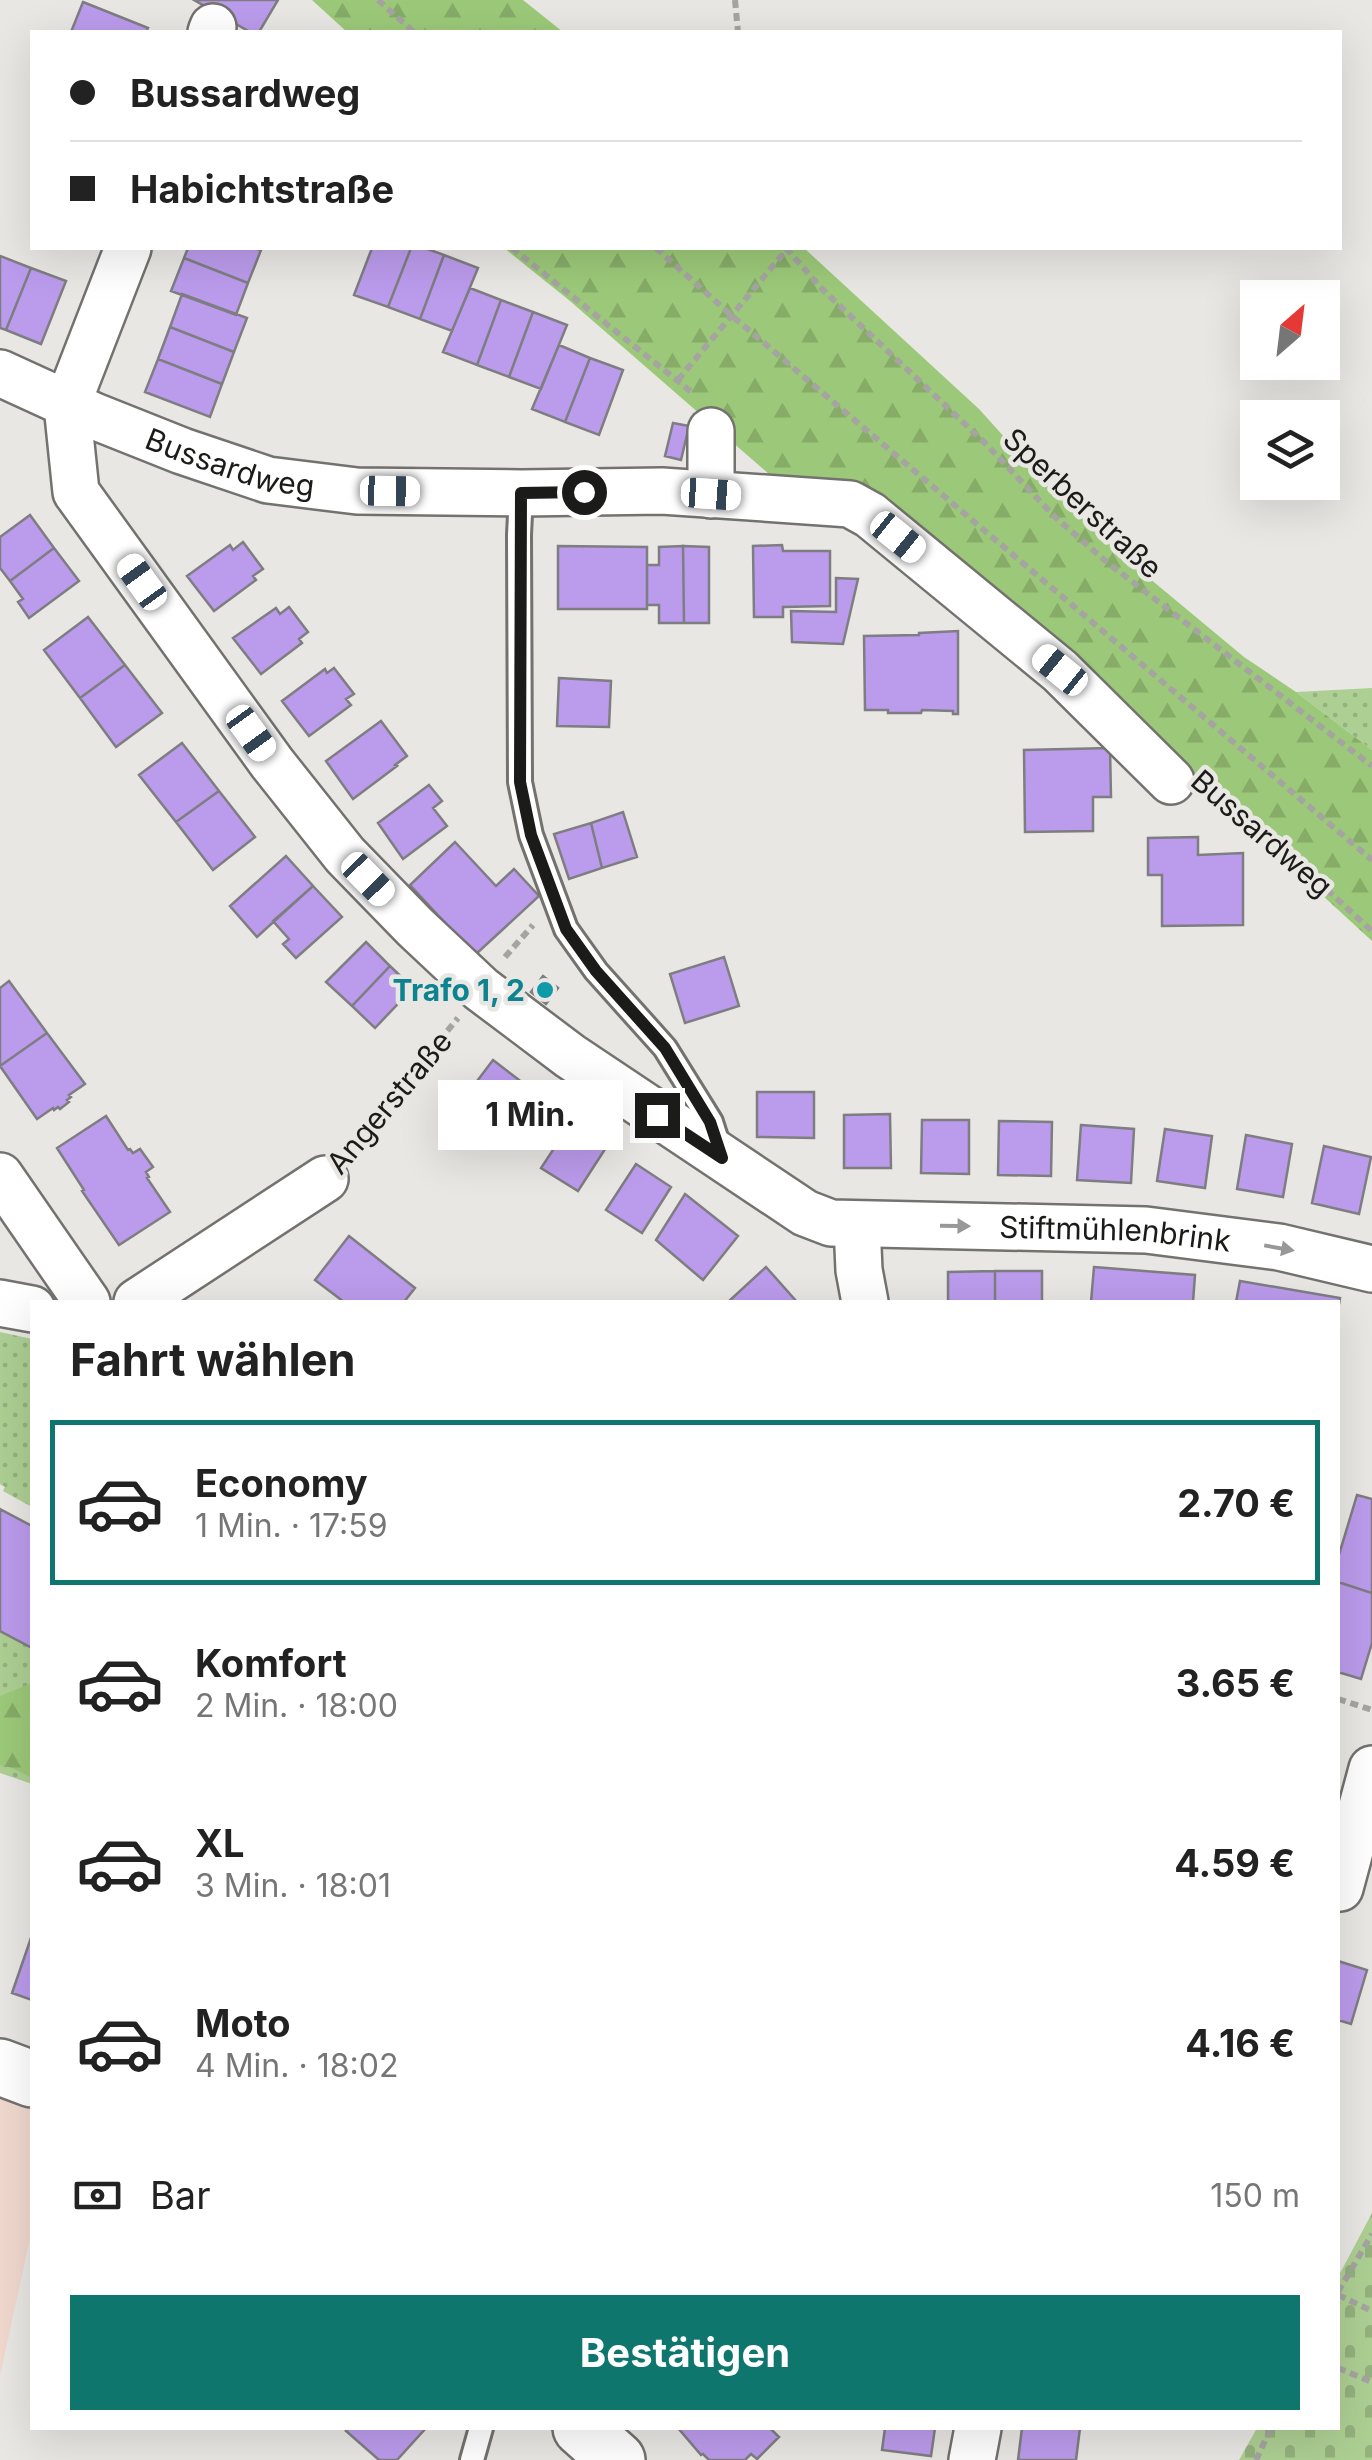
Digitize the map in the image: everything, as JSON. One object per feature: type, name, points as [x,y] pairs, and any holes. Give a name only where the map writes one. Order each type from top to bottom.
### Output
[{"type":"main road","points":[[0,2067],[30,2078]]},
{"type":"main road","points":[[583,2430],[617,2460]]},
{"type":"street","points":[[67,404],[127,250]]},
{"type":"street","name":"Bussardweg","points":[[0,373],[182,451],[268,480],[357,491],[662,492],[850,504],[870,515],[1060,670],[1170,782]]},
{"type":"street","name":"Stiftmühlenbrink","points":[[67,404],[76,492],[272,763],[346,855],[480,989],[570,1056],[804,1214],[858,1225],[1146,1230],[1279,1247],[1372,1269]]},
{"type":"street","points":[[711,431],[711,494]]},
{"type":"street","points":[[0,1176],[87,1300]]},
{"type":"street","name":"Angerstraße","points":[[140,1300],[325,1179]]},
{"type":"street","points":[[858,1225],[858,1270],[866,1300]]},
{"type":"street","points":[[0,1303],[30,1309]]},
{"type":"street","points":[[1340,1888],[1372,1769]]},
{"type":"street","points":[[972,2460],[978,2430]]},
{"type":"lane","points":[[521,493],[520,782],[531,835],[566,929],[596,971],[665,1048],[710,1122],[722,1158]]},
{"type":"lane","points":[[472,2460],[480,2430]]},
{"type":"path","points":[[378,0],[412,30]]},
{"type":"path","points":[[734,0],[738,30]]},
{"type":"path","points":[[515,250],[678,380],[785,250]]},
{"type":"path","points":[[658,250],[1372,860]]},
{"type":"path","name":"Sperberstraße","points":[[789,250],[822,289],[985,443],[1056,517],[1108,563],[1372,766]]},
{"type":"path","name":"Bussardweg","points":[[1170,782],[1190,764],[1372,930]]},
{"type":"path","name":"Angerstraße","points":[[325,1179],[554,901]]},
{"type":"path","points":[[1340,1700],[1372,1710]]},
{"type":"path","points":[[1340,2290],[1372,2234]]},
{"type":"path","points":[[1340,2294],[1372,2311]]},
{"type":"path","points":[[1340,2369],[1372,2382]]},
{"type":"path","points":[[1256,2460],[1269,2430]]},
{"type":"shaded area","points":[[0,2068],[30,2079],[30,2238],[0,2376]]},
{"type":"green space","points":[[312,0],[523,0],[560,30],[345,30]]},
{"type":"green space","points":[[506,250],[806,250],[979,409],[1052,490],[1131,563],[1244,657],[1372,750],[1372,941],[1148,743],[1047,644],[786,489]]},
{"type":"green space","points":[[1372,688],[1372,750],[1296,692]]},
{"type":"green space","points":[[0,1332],[30,1339],[30,1506],[3,1491],[5,1487],[0,1484]]},
{"type":"green space","points":[[0,1631],[30,1647],[30,1783],[0,1773]]},
{"type":"green space","points":[[30,1684],[30,1777],[0,1765],[0,1696]]},
{"type":"green space","points":[[1372,2213],[1372,2460],[1239,2460],[1256,2430],[1340,2430],[1340,2273]]},
{"type":"building","points":[[194,0],[278,0],[260,30],[246,30]]},
{"type":"building","points":[[83,2],[148,28],[147,30],[72,30]]},
{"type":"building","points":[[187,250],[261,250],[248,283],[184,258]]},
{"type":"building","points":[[371,250],[410,250],[388,307],[354,295]]},
{"type":"building","points":[[410,250],[444,255],[420,319],[388,307]]},
{"type":"building","points":[[444,255],[478,268],[452,331],[420,319]]},
{"type":"building","points":[[0,256],[31,268],[6,330],[0,328]]},
{"type":"building","points":[[184,258],[248,283],[236,315],[171,291]]},
{"type":"building","points":[[31,268],[66,281],[41,344],[6,330]]},
{"type":"building","points":[[470,288],[501,300],[477,365],[443,352]]},
{"type":"building","points":[[182,294],[247,318],[234,352],[170,327]]},
{"type":"building","points":[[501,300],[533,312],[509,377],[477,365]]},
{"type":"building","points":[[533,312],[567,325],[541,389],[509,377]]},
{"type":"building","points":[[170,327],[234,352],[222,384],[158,359]]},
{"type":"building","points":[[559,345],[590,358],[565,422],[532,409]]},
{"type":"building","points":[[590,358],[623,370],[599,435],[565,422]]},
{"type":"building","points":[[158,359],[222,384],[210,417],[145,392]]},
{"type":"building","points":[[673,423],[689,426],[681,460],[665,456]]},
{"type":"building","points":[[30,515],[54,548],[10,581],[0,568],[0,537]]},
{"type":"building","points":[[243,542],[263,569],[253,576],[256,580],[214,611],[187,576],[230,545],[233,550]]},
{"type":"building","points":[[782,545],[783,551],[830,551],[830,606],[783,607],[783,617],[754,617],[753,546]]},
{"type":"building","points":[[558,546],[647,547],[647,609],[558,609]]},
{"type":"building","points":[[683,546],[684,623],[659,623],[659,605],[647,605],[647,565],[659,565],[659,547]]},
{"type":"building","points":[[683,546],[709,547],[709,623],[684,623]]},
{"type":"building","points":[[54,548],[79,581],[29,618],[18,602],[23,599],[10,581]]},
{"type":"building","points":[[836,578],[858,579],[843,644],[792,642],[791,611],[836,612]]},
{"type":"building","points":[[289,607],[308,632],[299,639],[302,643],[261,674],[233,638],[276,608],[280,614]]},
{"type":"building","points":[[88,617],[125,665],[80,698],[44,650]]},
{"type":"building","points":[[958,631],[958,714],[865,710],[864,636]]},
{"type":"building","points":[[125,665],[162,713],[116,747],[80,698]]},
{"type":"building","points":[[334,668],[354,694],[346,699],[351,705],[309,736],[282,701],[325,669],[327,673]]},
{"type":"building","points":[[559,678],[611,681],[609,727],[557,726]]},
{"type":"building","points":[[381,721],[407,756],[353,799],[326,761]]},
{"type":"building","points":[[182,743],[219,791],[176,822],[139,775]]},
{"type":"building","points":[[1110,748],[1111,797],[1093,797],[1093,831],[1025,832],[1024,750]]},
{"type":"building","points":[[429,785],[442,801],[433,808],[447,826],[403,859],[378,823]]},
{"type":"building","points":[[219,791],[255,837],[213,870],[176,822]]},
{"type":"building","points":[[623,812],[637,857],[602,868],[591,823]]},
{"type":"building","points":[[591,823],[602,868],[569,879],[554,834]]},
{"type":"building","points":[[1198,837],[1198,855],[1243,853],[1243,925],[1162,926],[1162,875],[1148,875],[1148,838]]},
{"type":"building","points":[[455,842],[496,886],[514,869],[539,896],[475,955],[410,885]]},
{"type":"building","points":[[286,856],[313,886],[257,937],[230,906]]},
{"type":"building","points":[[313,886],[342,917],[296,958],[283,944],[289,939],[273,921]]},
{"type":"building","points":[[366,942],[390,966],[352,1006],[326,982]]},
{"type":"building","points":[[724,957],[739,1006],[685,1023],[670,974]]},
{"type":"building","points":[[390,966],[413,988],[375,1028],[352,1006]]},
{"type":"building","name":"Trafo 1, 2","points":[[543,976],[558,988],[546,1004],[531,992]]},
{"type":"building","points":[[9,981],[47,1033],[0,1066],[0,988]]},
{"type":"building","points":[[47,1033],[85,1084],[69,1095],[69,1102],[60,1109],[53,1108],[37,1119],[0,1066]]},
{"type":"building","points":[[493,1060],[519,1080],[485,1125],[459,1105]]},
{"type":"building","points":[[519,1080],[544,1100],[511,1145],[485,1125]]},
{"type":"building","points":[[757,1092],[814,1092],[814,1138],[757,1137]]},
{"type":"building","points":[[890,1114],[891,1168],[844,1168],[844,1115]]},
{"type":"building","points":[[106,1116],[128,1150],[133,1153],[140,1149],[153,1167],[146,1172],[147,1178],[170,1212],[119,1245],[57,1148]]},
{"type":"building","points":[[922,1120],[969,1120],[969,1174],[921,1173]]},
{"type":"building","points":[[572,1121],[607,1146],[578,1191],[541,1168]]},
{"type":"building","points":[[999,1121],[1052,1122],[1051,1176],[998,1175]]},
{"type":"building","points":[[1081,1125],[1134,1129],[1131,1183],[1077,1180]]},
{"type":"building","points":[[1165,1129],[1212,1136],[1205,1188],[1157,1181]]},
{"type":"building","points":[[1246,1135],[1292,1144],[1283,1197],[1237,1189]]},
{"type":"building","points":[[1324,1146],[1371,1157],[1359,1214],[1312,1203]]},
{"type":"building","points":[[636,1164],[671,1187],[642,1233],[606,1210]]},
{"type":"building","points":[[685,1194],[738,1236],[703,1280],[656,1240]]},
{"type":"building","points":[[349,1236],[415,1288],[406,1300],[341,1300],[315,1280]]},
{"type":"building","points":[[766,1267],[795,1300],[730,1300]]},
{"type":"building","points":[[1094,1267],[1195,1275],[1193,1300],[1091,1300]]},
{"type":"building","points":[[995,1271],[1042,1271],[1042,1300],[995,1300]]},
{"type":"building","points":[[995,1271],[995,1300],[948,1300],[948,1272]]},
{"type":"building","points":[[1240,1281],[1340,1298],[1340,1300],[1236,1300]]},
{"type":"building","points":[[1357,1495],[1372,1499],[1372,1593],[1340,1583],[1340,1551]]},
{"type":"building","points":[[0,1509],[30,1525],[30,1647],[0,1631]]},
{"type":"building","points":[[1340,1583],[1372,1593],[1372,1643],[1361,1679],[1340,1673]]},
{"type":"building","points":[[30,1941],[30,1999],[12,1993]]},
{"type":"building","points":[[1340,1962],[1367,1970],[1351,2024],[1340,2021]]},
{"type":"building","points":[[424,2430],[397,2460],[379,2460],[346,2431]]},
{"type":"building","points":[[680,2430],[772,2430],[779,2437],[757,2459],[751,2454],[745,2460],[709,2460]]},
{"type":"building","points":[[885,2430],[935,2430],[931,2456],[882,2450]]},
{"type":"building","points":[[1022,2430],[1080,2430],[1076,2460],[1018,2460]]},
{"type":"place","name":"Trafo 1, 2","points":[[545,990]]},
{"type":"route","points":[[584,492],[521,493],[520,782],[531,835],[566,929],[596,971],[665,1048],[710,1122],[722,1158],[657,1115]]}]
